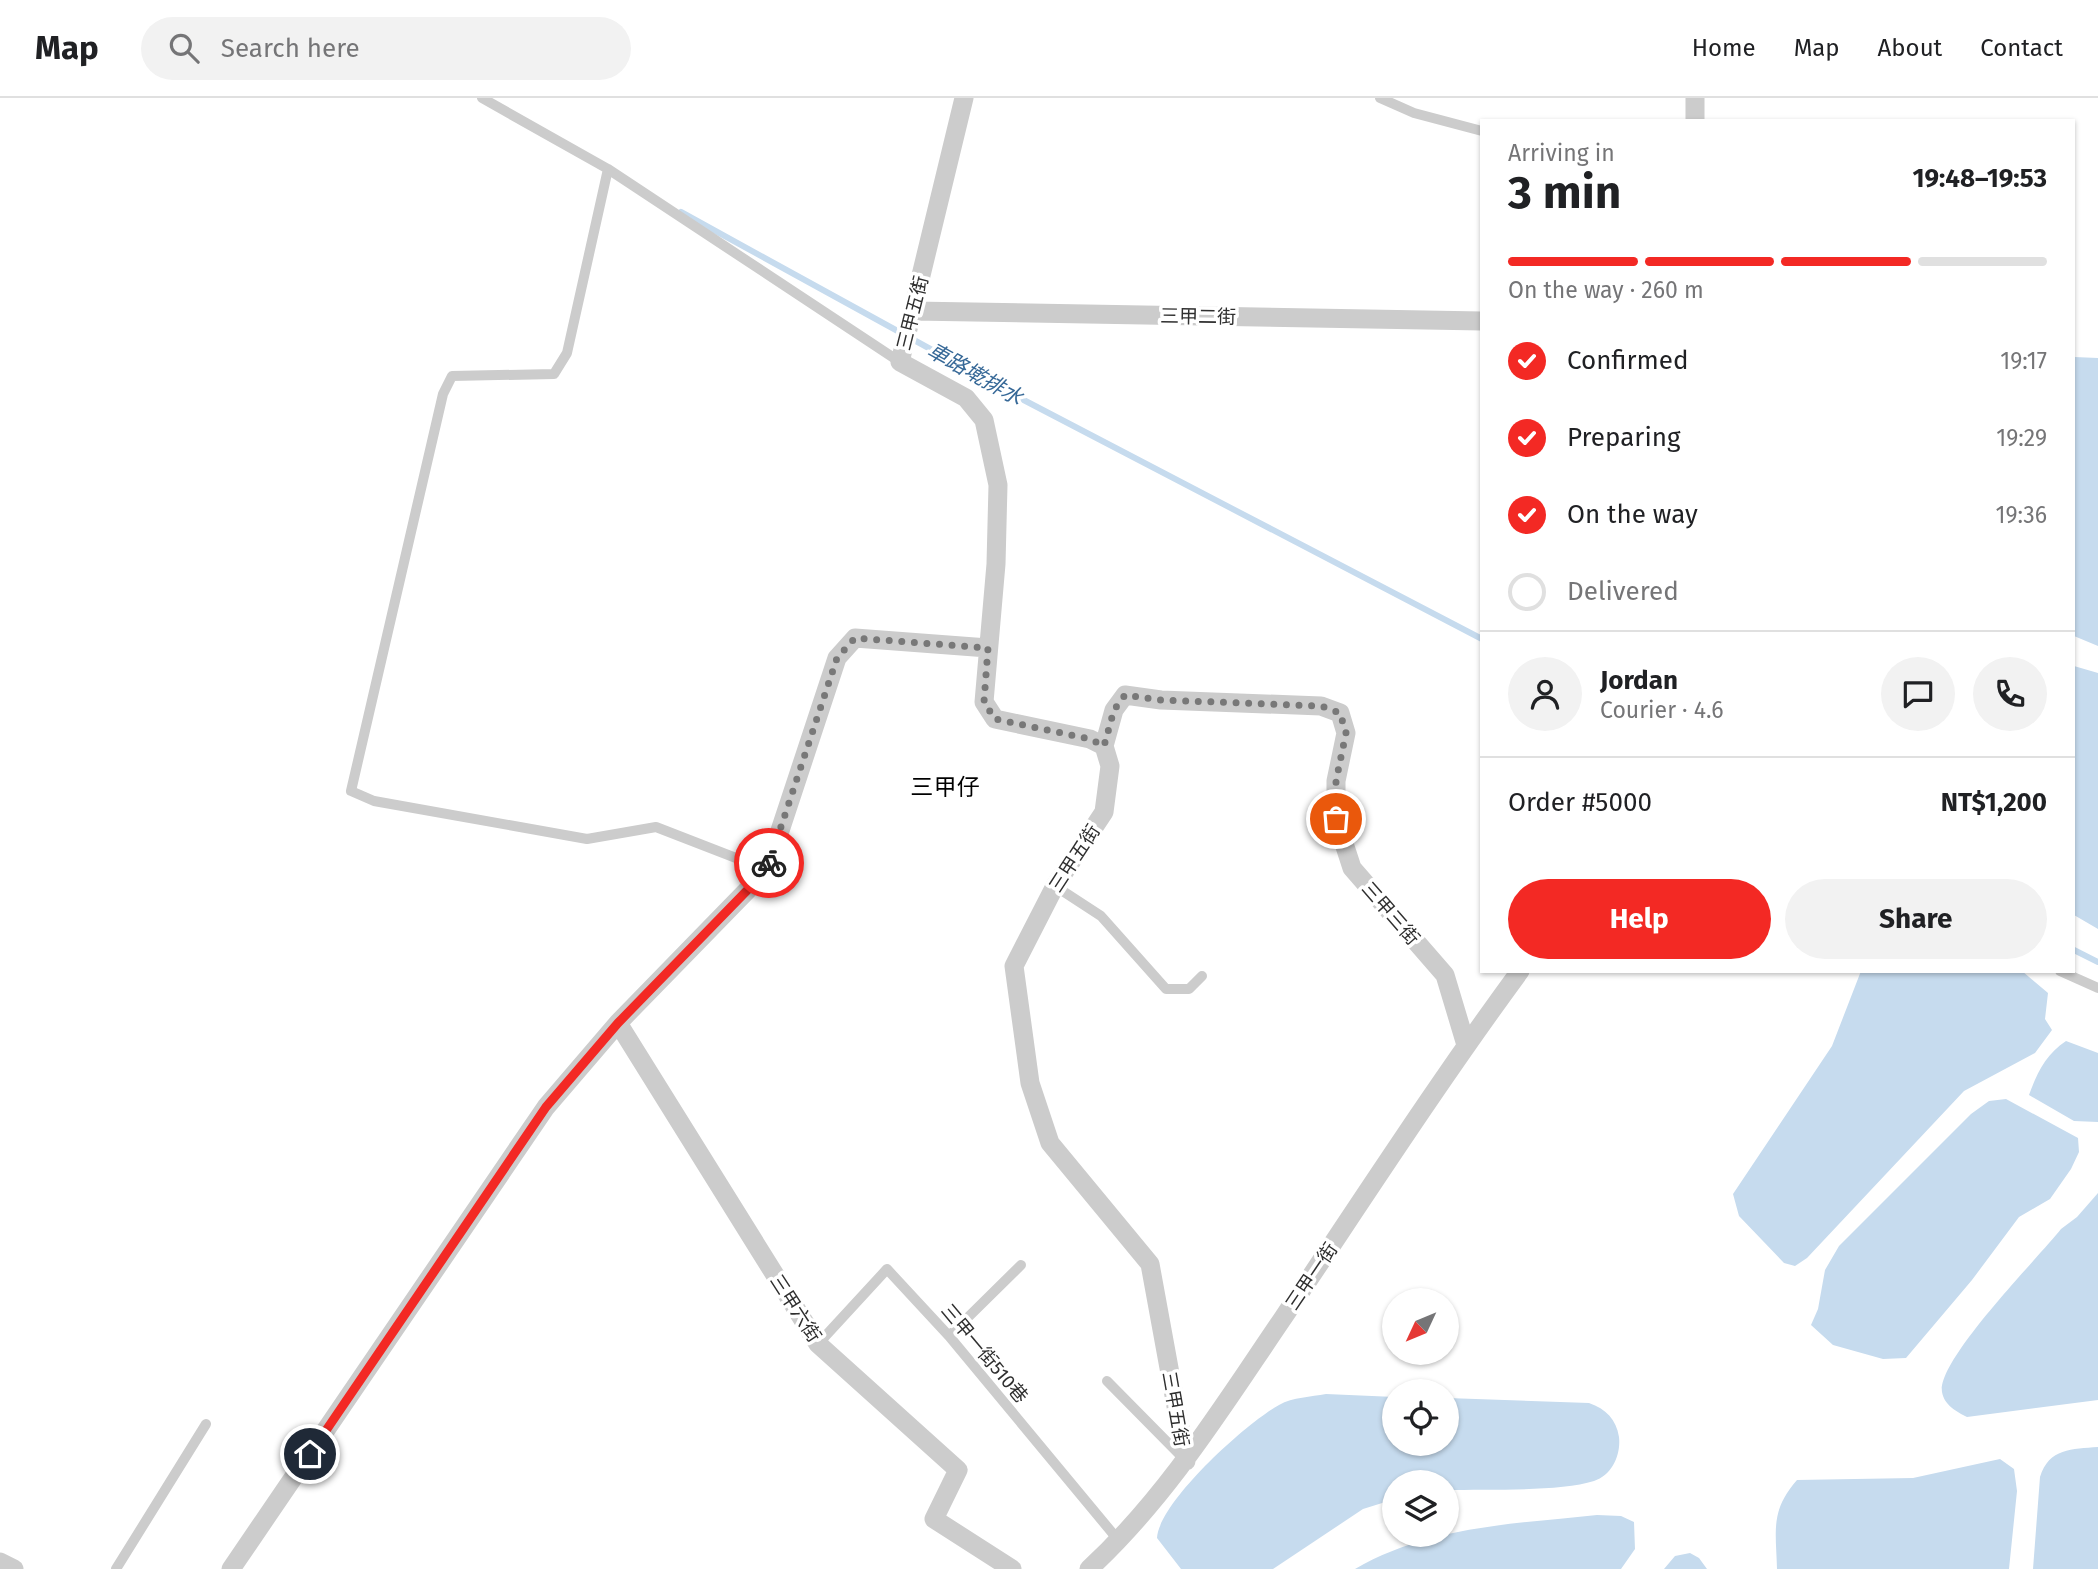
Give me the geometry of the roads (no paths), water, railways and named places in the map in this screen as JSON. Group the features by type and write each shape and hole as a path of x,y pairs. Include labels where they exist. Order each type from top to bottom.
{"street":[{"name":"三甲五街","path":"964,98 900,362 966,398 985,420 998,485 996,564 984,702 995,719 1090,739 1104,746 1110,766 1104,813 1055,886 1013,966 1030,1083 1050,1143 1150,1264 1186,1461"},
{"name":"三甲二街","path":"913,311 1480,321"},
{"path":"231,1569 546,1107 618,1023 767,870 837,658 855,638 988,648"},
{"name":"三甲三街","path":"1104,746 1114,710 1125,695 1161,700 1321,706 1340,713 1346,733 1336,781 1336,819 1352,868 1445,975 1466,1045"},
{"name":"三甲一街","path":"1089,1569 1119,1541 1186,1461 1466,1045 1519,973"},
{"name":"三甲六街","path":"618,1023 818,1344 958,1469 934,1519 1012,1569"},
{"path":"0,1562 14,1569"}],"lane":[{"path":"482,98 608,169 900,362"},
{"path":"1380,98 1413,113 1480,130"},
{"path":"608,169 567,353 554,374 452,376 443,394 351,792 374,801 587,839 656,827 767,870"},
{"path":"1055,886 1101,916 1166,989 1189,989 1202,976"},
{"path":"2064,973 2098,988"},
{"path":"949,1336 1021,1265"},
{"name":"三甲一街510巷","path":"818,1344 887,1269 949,1336 1119,1541"},
{"path":"1107,1381 1186,1461"},
{"path":"116,1569 206,1424"}],"water":[{"path":"2075,357 2098,358 2098,646 2075,636"},
{"path":"2075,666 2098,673 2098,929 2075,916"},
{"path":"1860,973 2024,973 2048,993 2045,1019 2052,1030 2035,1053 1964,1091 1807,1258 1795,1266 1784,1263 1739,1216 1733,1194 1832,1046"},
{"path":"2066,1041 2098,1053 2098,1122 2074,1121 2029,1095 2043,1065"},
{"path":"2006,1099 2078,1138 2079,1152 2071,1169 2050,1199 2019,1217 1972,1280 1906,1358 1883,1359 1833,1345 1811,1325 1818,1309 1825,1270 1839,1246 1971,1114 1989,1101"},
{"path":"2098,1193 2098,1400 1967,1417 1955,1410 1945,1401 1942,1392 1945,1377 1955,1357 1991,1309 2061,1229 2077,1217"},
{"path":"1326,1394 1382,1396 1382,1456 1459,1456 1459,1398 1589,1403 1600,1408 1613,1420 1619,1437 1618,1451 1614,1464 1600,1478 1580,1485 1562,1487 1459,1490 1459,1470 1382,1470 1382,1503 1363,1509 1273,1569 1181,1569 1157,1538 1161,1523 1172,1505 1206,1465 1246,1428 1279,1405"},
{"path":"2098,1447 2098,1569 2033,1569 2040,1477 2044,1467 2055,1455 2063,1452"},
{"path":"2000,1459 2014,1469 2017,1491 2009,1569 1777,1569 1776,1522 1782,1502 1797,1480 1913,1478"},
{"path":"1597,1515 1621,1516 1634,1522 1635,1549 1621,1569 1355,1569 1404,1547 1459,1547 1459,1532"},
{"path":"1690,1553 1699,1558 1707,1569 1664,1569 1675,1556"}],"waterway":[{"name":"車路墘排水","path":"681,212 1016,396 1480,638"},
{"name":"車路墘排水","path":"2075,950 2098,962"}],"district":[{"name":"三甲仔","path":"945,787"}]}
